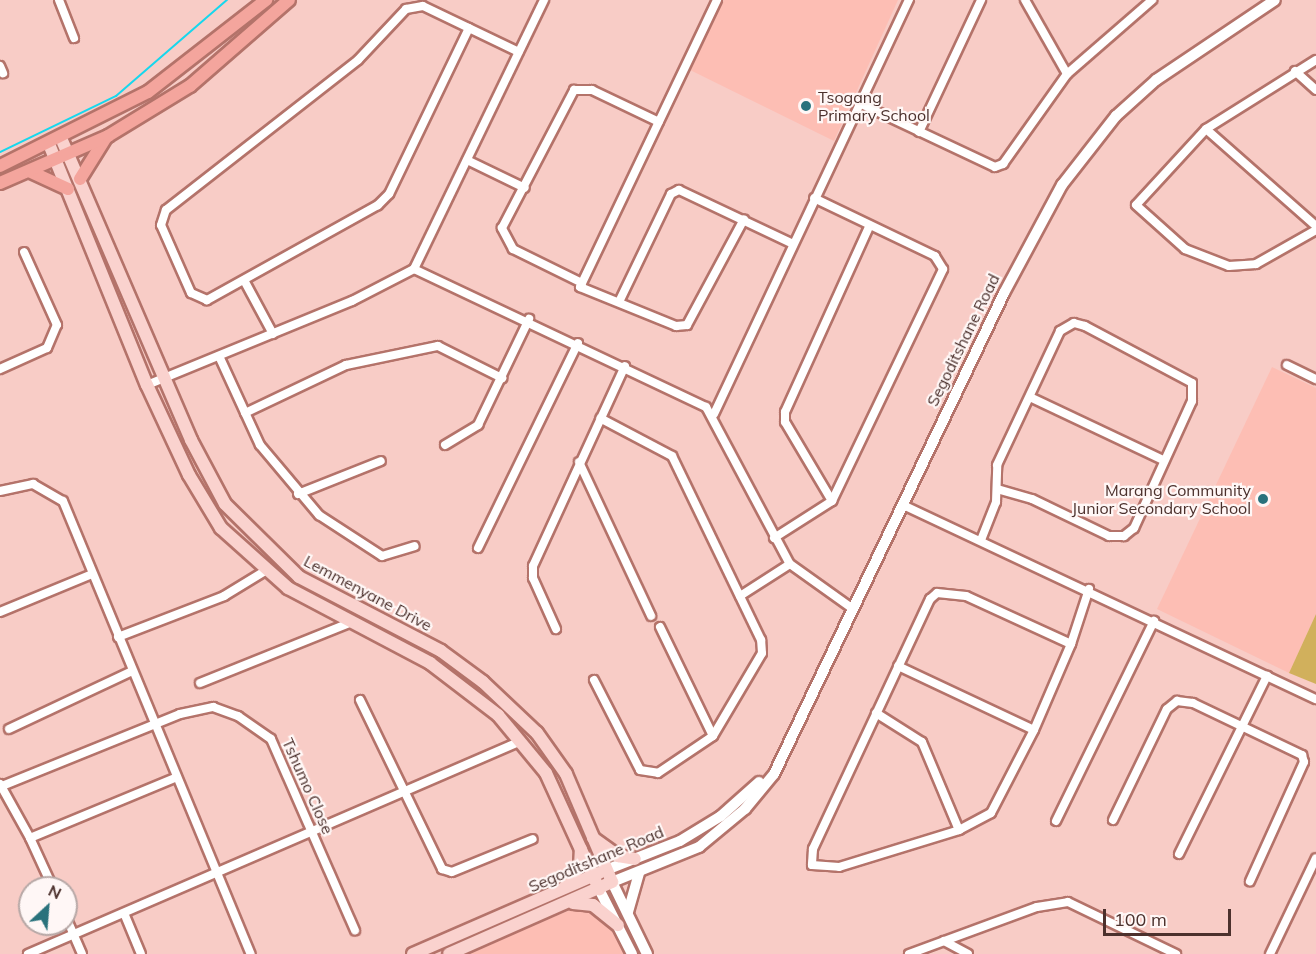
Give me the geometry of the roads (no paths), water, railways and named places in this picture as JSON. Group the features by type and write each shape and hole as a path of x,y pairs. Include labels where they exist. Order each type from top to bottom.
{"main road":[{"path":"0,166 61,138 172,76 266,0"},
{"path":"0,183 108,136 190,87 289,0"},
{"path":"80,178 108,136"},
{"name":"Lemmenyane Drive","path":"61,138 211,483 252,536 299,577 441,651 507,702 566,774 599,889"},
{"name":"Lemmenyane Drive","path":"49,144 147,385 205,503 221,528 265,571 349,623 456,680 521,741 546,773 612,882"},
{"path":"29,171 68,189"},
{"path":"562,890 580,866 586,840 618,856 635,860"},
{"name":"Segoditshane Road","path":"413,954 606,870"},
{"name":"Segoditshane Road","path":"449,954 612,882"},
{"path":"568,903 593,905 618,925"}],"street":[{"path":"59,0 74,38"},
{"path":"147,385 393,284 414,269 544,0"},
{"path":"582,283 717,0"},
{"path":"714,414 909,0"},
{"path":"919,132 981,0"},
{"path":"1025,0 1067,74"},
{"path":"859,103 995,167 1003,164 1067,74 1152,0"},
{"name":"Segoditshane Road","path":"612,882 699,847 726,827 775,769 1023,255 1069,176 1116,116 1163,74 1274,0"},
{"path":"469,28 389,194 368,214 245,282 207,300 196,298 161,225 166,210 305,105 358,60 405,9 423,6 469,28 519,52"},
{"path":"1206,129 1316,228 1256,264 1229,266 1185,249 1141,215 1136,206 1206,129 1295,71 1316,60"},
{"path":"1295,71 1316,90"},
{"path":"659,122 591,90 574,90 525,188 502,228 505,241 619,302 676,326 687,325 744,219"},
{"path":"467,160 525,188"},
{"path":"619,302 671,194 687,191 793,244"},
{"path":"774,538 832,501 943,269 935,256 814,198"},
{"path":"832,501 785,422 785,412 870,225"},
{"path":"0,369 47,348 57,325 24,252"},
{"path":"414,269 529,319 625,366 714,414 774,538 790,564 853,609"},
{"path":"245,282 273,334"},
{"path":"445,445 478,425 529,319"},
{"path":"981,540 998,489 997,465 1060,331 1074,323 1085,326 1192,383 1192,401 1163,460 1134,528 1124,536 1109,536 998,489"},
{"path":"478,548 578,343"},
{"path":"245,413 346,365 438,346 502,378"},
{"path":"219,356 261,445 298,494 375,553 414,546"},
{"path":"1287,365 1316,379"},
{"path":"556,629 532,578 533,566 625,366"},
{"path":"1030,397 1163,460"},
{"path":"594,680 640,770 658,773 713,736 762,653 762,640 672,456 600,418"},
{"path":"298,494 381,461"},
{"path":"579,462 651,616"},
{"path":"0,492 33,484 63,501 251,954"},
{"path":"903,505 1089,590 1316,699"},
{"path":"740,596 790,564"},
{"path":"118,637 224,596 265,571"},
{"path":"0,612 92,574"},
{"path":"1071,644 966,596 938,593 930,599 813,849 812,865 828,870 959,830 999,806 1071,644 1089,590"},
{"path":"1056,821 1154,621"},
{"path":"200,683 349,623"},
{"path":"660,627 713,736"},
{"path":"898,666 1034,730"},
{"path":"9,729 132,671"},
{"path":"1179,854 1267,676"},
{"path":"360,700 443,870 452,872 533,839"},
{"path":"1113,820 1172,704 1193,703 1302,755 1305,764 1250,881"},
{"name":"Tshumo Close","path":"1,785 154,723 213,707 251,723 271,739 355,930"},
{"path":"876,713 922,742 959,830"},
{"path":"78,932 218,876 521,741"},
{"name":"Segoditshane Road","path":"606,870 635,860 721,816 775,769"},
{"path":"30,838 177,777"},
{"path":"1,785 47,876"},
{"path":"1270,954 1316,858"},
{"path":"628,913 639,873"},
{"name":"Lemmenyane Drive","path":"612,882 647,954"},
{"name":"Lemmenyane Drive","path":"599,889 632,954"},
{"path":"909,954 1037,906 1068,902 1176,954"},
{"path":"124,913 141,954"},
{"path":"28,954 69,936"},
{"path":"75,936 82,954"},
{"path":"944,941 968,954"}],"waterway":[{"path":"0,152 116,96 227,0"}],"place":[{"name":"Tsogang Primary School","path":"806,106"},
{"name":"Marang Community Junior Secondary School","path":"1263,499"}]}
